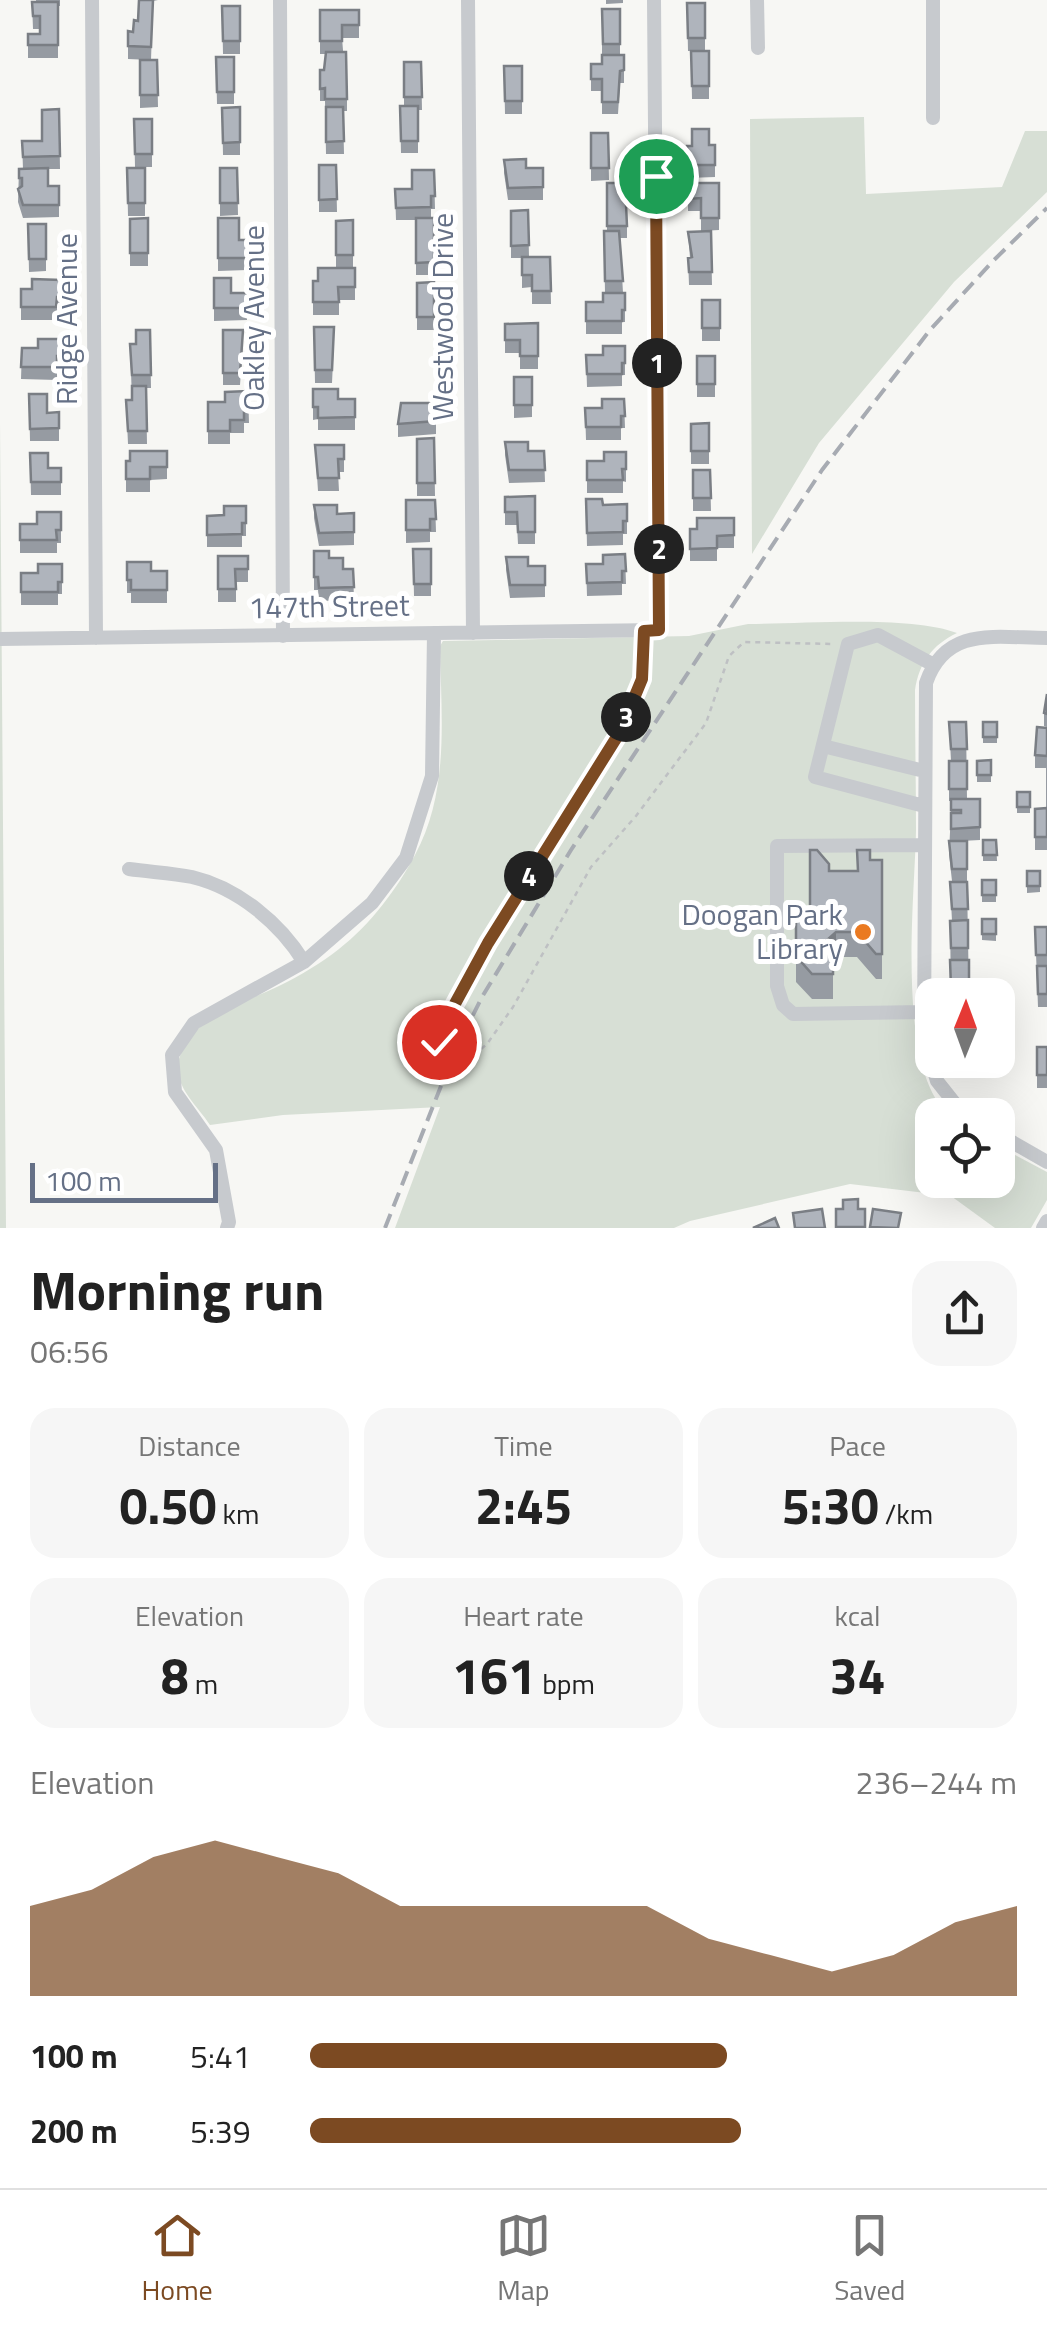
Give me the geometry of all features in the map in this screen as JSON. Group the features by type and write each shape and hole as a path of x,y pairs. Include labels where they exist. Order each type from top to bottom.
{"street":[{"name":"Ridge Avenue","path":"92,0 96,638"},
{"name":"Oakley Avenue","path":"280,0 283,636"},
{"name":"Westwood Drive","path":"468,0 473,633"},
{"path":"651,630 654,0"},
{"path":"757,0 758,48"},
{"path":"933,0 934,118"},
{"name":"147th Street","path":"0,639 651,630"},
{"path":"227,1228 216,1150 175,1092 172,1055 194,1022 304,962 372,903 406,858 432,776 434,634"},
{"path":"924,806 814,777 848,644 878,635 932,664"},
{"path":"924,978 926,683 932,664 950,645 970,638 1047,638"},
{"path":"823,746 924,772"},
{"path":"915,1012 794,1014 783,1005 776,986 777,846 924,845"},
{"path":"130,868 195,878 238,896 279,928 304,962"},
{"path":"1015,1144 1047,1162"},
{"path":"1043,1228 1047,1221"}],"path":[{"path":"446,1046 439,1042 438,1035 488,943 620,732 642,679 651,630"},
{"path":"464,1055 473,1056 488,1044 591,867 636,816 706,722 730,656 744,642 848,644"}],"shaded area":[{"path":"864,117 866,194 1002,187 1025,131 1047,131 1047,192 954,282 819,443 752,554 750,119"},
{"path":"0,422 6,1228 0,1228"},
{"path":"826,622 912,624 957,633 928,656 915,690 915,1078 927,1078 936,1098 915,1098 915,1192 850,1184 674,1228 395,1228 440,1107 283,1115 210,1125 179,1077 179,1059 185,1044 195,1031 221,1012 288,981 339,949 382,906 415,855 434,805 439,779 443,641 689,636 748,624"},
{"path":"1015,1155 1047,1172 1047,1200 1031,1228 995,1228 954,1198 1015,1198"}],"building":[{"path":"139,0 153,0 151,47 128,46 128,31 133,32 134,20 138,21"},
{"path":"32,2 58,2 58,45 28,45 28,34 40,34 40,16 33,16"},
{"path":"687,3 705,3 705,38 688,38"},
{"path":"222,6 240,6 240,41 223,41"},
{"path":"602,9 620,9 620,44 603,44"},
{"path":"320,10 359,10 359,25 342,25 342,41 320,41"},
{"path":"691,51 709,51 709,86 692,86"},
{"path":"326,52 346,52 347,99 325,99 325,88 320,89 320,70 324,70"},
{"path":"602,55 624,55 618,102 602,102 602,79 591,79 591,64 602,64"},
{"path":"216,57 234,57 234,92 217,92"},
{"path":"140,60 157,60 158,95 140,95"},
{"path":"404,62 421,62 422,97 404,97"},
{"path":"504,66 522,66 522,101 505,101"},
{"path":"400,106 418,106 418,141 401,141"},
{"path":"240,107 240,142 223,143 222,108"},
{"path":"326,107 343,107 344,141 326,142"},
{"path":"59,109 60,156 23,157 22,141 42,141 42,110"},
{"path":"134,119 152,119 152,154 135,154"},
{"path":"692,129 709,129 709,145 715,145 715,165 688,165 687,146 692,146"},
{"path":"591,133 608,133 609,168 591,168"},
{"path":"526,159 526,168 543,168 543,187 508,188 504,160"},
{"path":"319,165 336,165 337,199 319,200"},
{"path":"48,168 48,186 59,186 59,205 23,205 18,189 22,186 19,169"},
{"path":"127,168 145,168 145,203 128,203"},
{"path":"220,168 237,168 238,203 220,203"},
{"path":"412,170 434,170 435,196 431,196 431,207 396,208 395,189 412,189"},
{"path":"607,183 625,183 627,226 607,226"},
{"path":"688,183 719,183 719,218 701,218 701,198 688,199"},
{"path":"528,210 529,245 511,246 511,211"},
{"path":"148,218 148,253 130,253 130,219"},
{"path":"218,218 239,218 239,240 247,240 247,258 218,258"},
{"path":"416,218 434,218 434,262 416,263"},
{"path":"353,220 353,255 336,255 336,221"},
{"path":"28,224 46,224 46,259 29,259"},
{"path":"604,231 619,231 623,281 605,281"},
{"path":"711,231 712,272 689,272 688,258 692,257 688,232"},
{"path":"522,257 550,257 551,291 532,291 532,275 522,275"},
{"path":"318,268 355,268 355,287 338,287 339,302 313,302 313,281 318,281"},
{"path":"214,278 231,278 231,293 247,293 247,308 214,308"},
{"path":"32,279 61,280 61,297 57,297 56,307 21,307 21,289 32,289"},
{"path":"434,282 434,317 417,317 417,283"},
{"path":"603,293 625,293 622,321 586,321 586,302 603,302"},
{"path":"702,300 720,300 720,328 702,328"},
{"path":"538,323 538,356 520,356 520,340 505,340 505,324"},
{"path":"314,327 334,327 332,370 315,370"},
{"path":"136,330 150,330 151,375 132,375 130,344 136,344"},
{"path":"223,330 243,330 240,373 223,373"},
{"path":"38,339 61,339 57,367 21,367 22,348 38,348"},
{"path":"603,346 625,346 622,374 587,374 586,355 603,355"},
{"path":"697,356 715,356 715,384 697,384"},
{"path":"514,377 532,377 532,405 514,405"},
{"path":"132,386 146,386 147,431 128,431 126,400 132,400"},
{"path":"313,389 338,389 338,399 355,399 355,417 318,418 318,407 313,407"},
{"path":"248,391 249,410 244,410 244,420 230,420 230,431 208,431 208,402 225,402 225,392"},
{"path":"29,394 47,394 47,413 59,412 59,428 30,429"},
{"path":"602,399 624,399 621,427 586,427 585,408 602,408"},
{"path":"401,403 436,403 436,421 398,424"},
{"path":"709,423 709,451 691,451 691,424"},
{"path":"434,438 435,483 417,483 417,439"},
{"path":"505,442 528,442 528,451 544,451 545,470 509,470"},
{"path":"315,445 344,445 344,459 338,459 339,478 318,478"},
{"path":"130,451 167,451 167,467 150,467 150,479 126,479"},
{"path":"604,452 626,452 623,480 587,480 587,461 604,461"},
{"path":"30,453 48,453 48,468 61,468 61,482 31,482"},
{"path":"693,470 710,470 711,498 693,498"},
{"path":"535,496 535,532 518,532 517,512 505,512 505,497"},
{"path":"586,499 602,499 603,505 627,504 623,532 587,533"},
{"path":"406,500 435,500 436,519 430,519 430,530 406,530"},
{"path":"314,505 337,505 337,514 354,513 354,532 319,533"},
{"path":"224,506 246,506 242,534 207,535 207,516 224,515"},
{"path":"37,512 61,512 57,540 20,540 20,524 37,524"},
{"path":"697,518 734,518 734,535 717,536 717,548 690,549 690,529 697,529"},
{"path":"413,549 431,549 431,584 414,584"},
{"path":"314,551 329,551 329,558 343,558 343,569 353,569 354,587 319,588 318,577 314,577"},
{"path":"625,554 622,582 587,583 586,564 603,564 603,555"},
{"path":"218,556 248,556 248,569 235,569 236,589 218,589"},
{"path":"506,557 528,557 528,566 545,566 545,585 510,585"},
{"path":"127,562 151,562 151,571 167,571 167,590 131,590"},
{"path":"38,564 62,564 58,592 21,592 21,573 38,573"},
{"path":"949,722 966,722 967,749 951,749"},
{"path":"983,722 997,722 997,737 983,737"},
{"path":"1037,727 1047,728 1047,756 1035,755"},
{"path":"991,760 991,775 977,775 977,761"},
{"path":"949,761 967,761 967,789 949,789"},
{"path":"1017,792 1030,792 1030,807 1017,807"},
{"path":"951,799 980,799 980,827 951,829 951,813 961,810 951,810"},
{"path":"1047,808 1047,837 1035,837 1035,809"},
{"path":"983,840 996,840 997,855 983,855"},
{"path":"949,841 967,841 967,869 952,869"},
{"path":"810,850 817,850 829,864 829,871 858,871 857,850 870,850 870,860 882,860 882,954 876,954 857,932 836,932 827,940 833,946 833,974 812,974 796,956 796,911 802,917 810,910"},
{"path":"1027,871 1040,871 1040,886 1027,886"},
{"path":"982,880 996,880 996,895 982,895"},
{"path":"950,882 967,882 968,909 952,909"},
{"path":"982,919 996,919 996,934 982,934"},
{"path":"968,920 968,948 951,948 950,921"},
{"path":"1035,927 1047,927 1047,955 1036,955"},
{"path":"950,960 969,960 969,978 951,978"},
{"path":"1037,966 1047,966 1047,994 1038,994"},
{"path":"1037,1047 1047,1047 1047,1075 1037,1075"},
{"path":"858,1199 858,1209 865,1209 865,1227 836,1227 836,1209 843,1209 843,1200"},
{"path":"822,1209 825,1228 795,1228 793,1213"},
{"path":"873,1209 901,1213 898,1228 870,1227"},
{"path":"775,1218 779,1228 753,1228"}],"railway":[{"path":"385,1228 454,1053 482,997 571,850 822,470 930,330 1047,208"}],"place":[{"name":"Doogan Park Library","path":"863,932"}],"route":[{"path":"439,1042 438,1035 488,943 620,732 642,679 644,631 659,630 656,176"}]}
